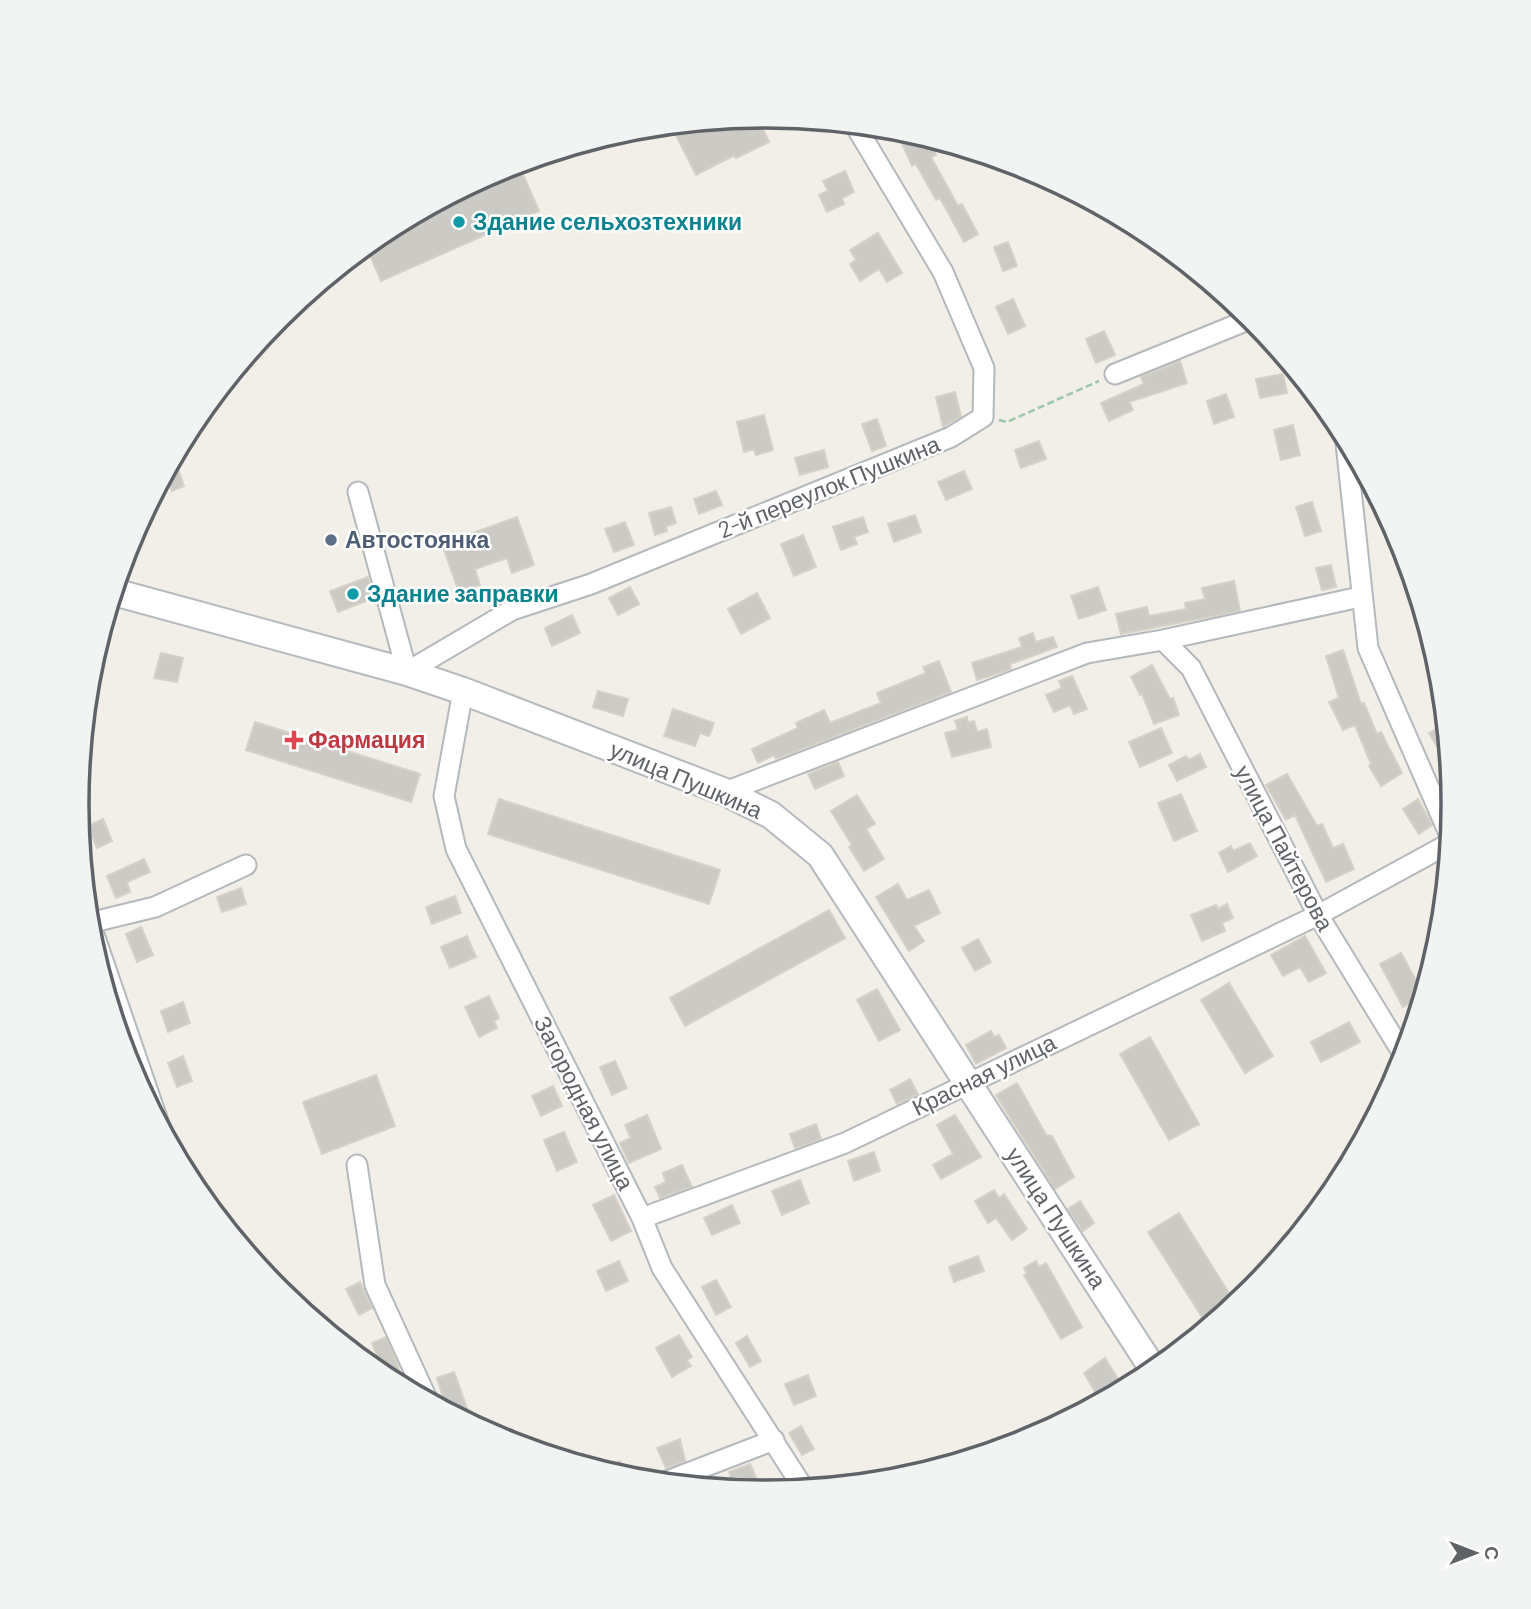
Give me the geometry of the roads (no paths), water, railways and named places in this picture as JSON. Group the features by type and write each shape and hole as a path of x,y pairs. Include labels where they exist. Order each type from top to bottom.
{"main road":[{"name":"улица Пушкина","path":"123,594 407,672 463,691 725,792 771,815 820,855 1149,1361"}],"street":[{"name":"2-й переулок Пушкина","path":"407,672 512,610 591,584 951,437 983,417 984,368 943,272 861,135"},
{"path":"1115,374 1241,323"},
{"path":"1347,460 1367,648 1441,816"},
{"path":"358,492 407,672"},
{"path":"725,792 1087,653 1163,640 1360,597"},
{"name":"улица Пайтерова","path":"1163,640 1191,668 1318,915 1397,1044"},
{"name":"Загородная улица","path":"463,691 444,796 456,849 642,1218 662,1268 798,1480"},
{"name":"Красная улица","path":"642,1218 845,1143 1318,915 1440,848"},
{"path":"99,918 155,907 246,865"},
{"path":"357,1165 375,1285 421,1387"},
{"path":"682,1475 774,1440"}],"place":[{"name":"Здание сельхозтехники","path":"459,222"},
{"name":"Автостоянка","path":"331,540"},
{"name":"Здание заправки","path":"353,594"},
{"name":"Фармация","path":"294,740"}]}
